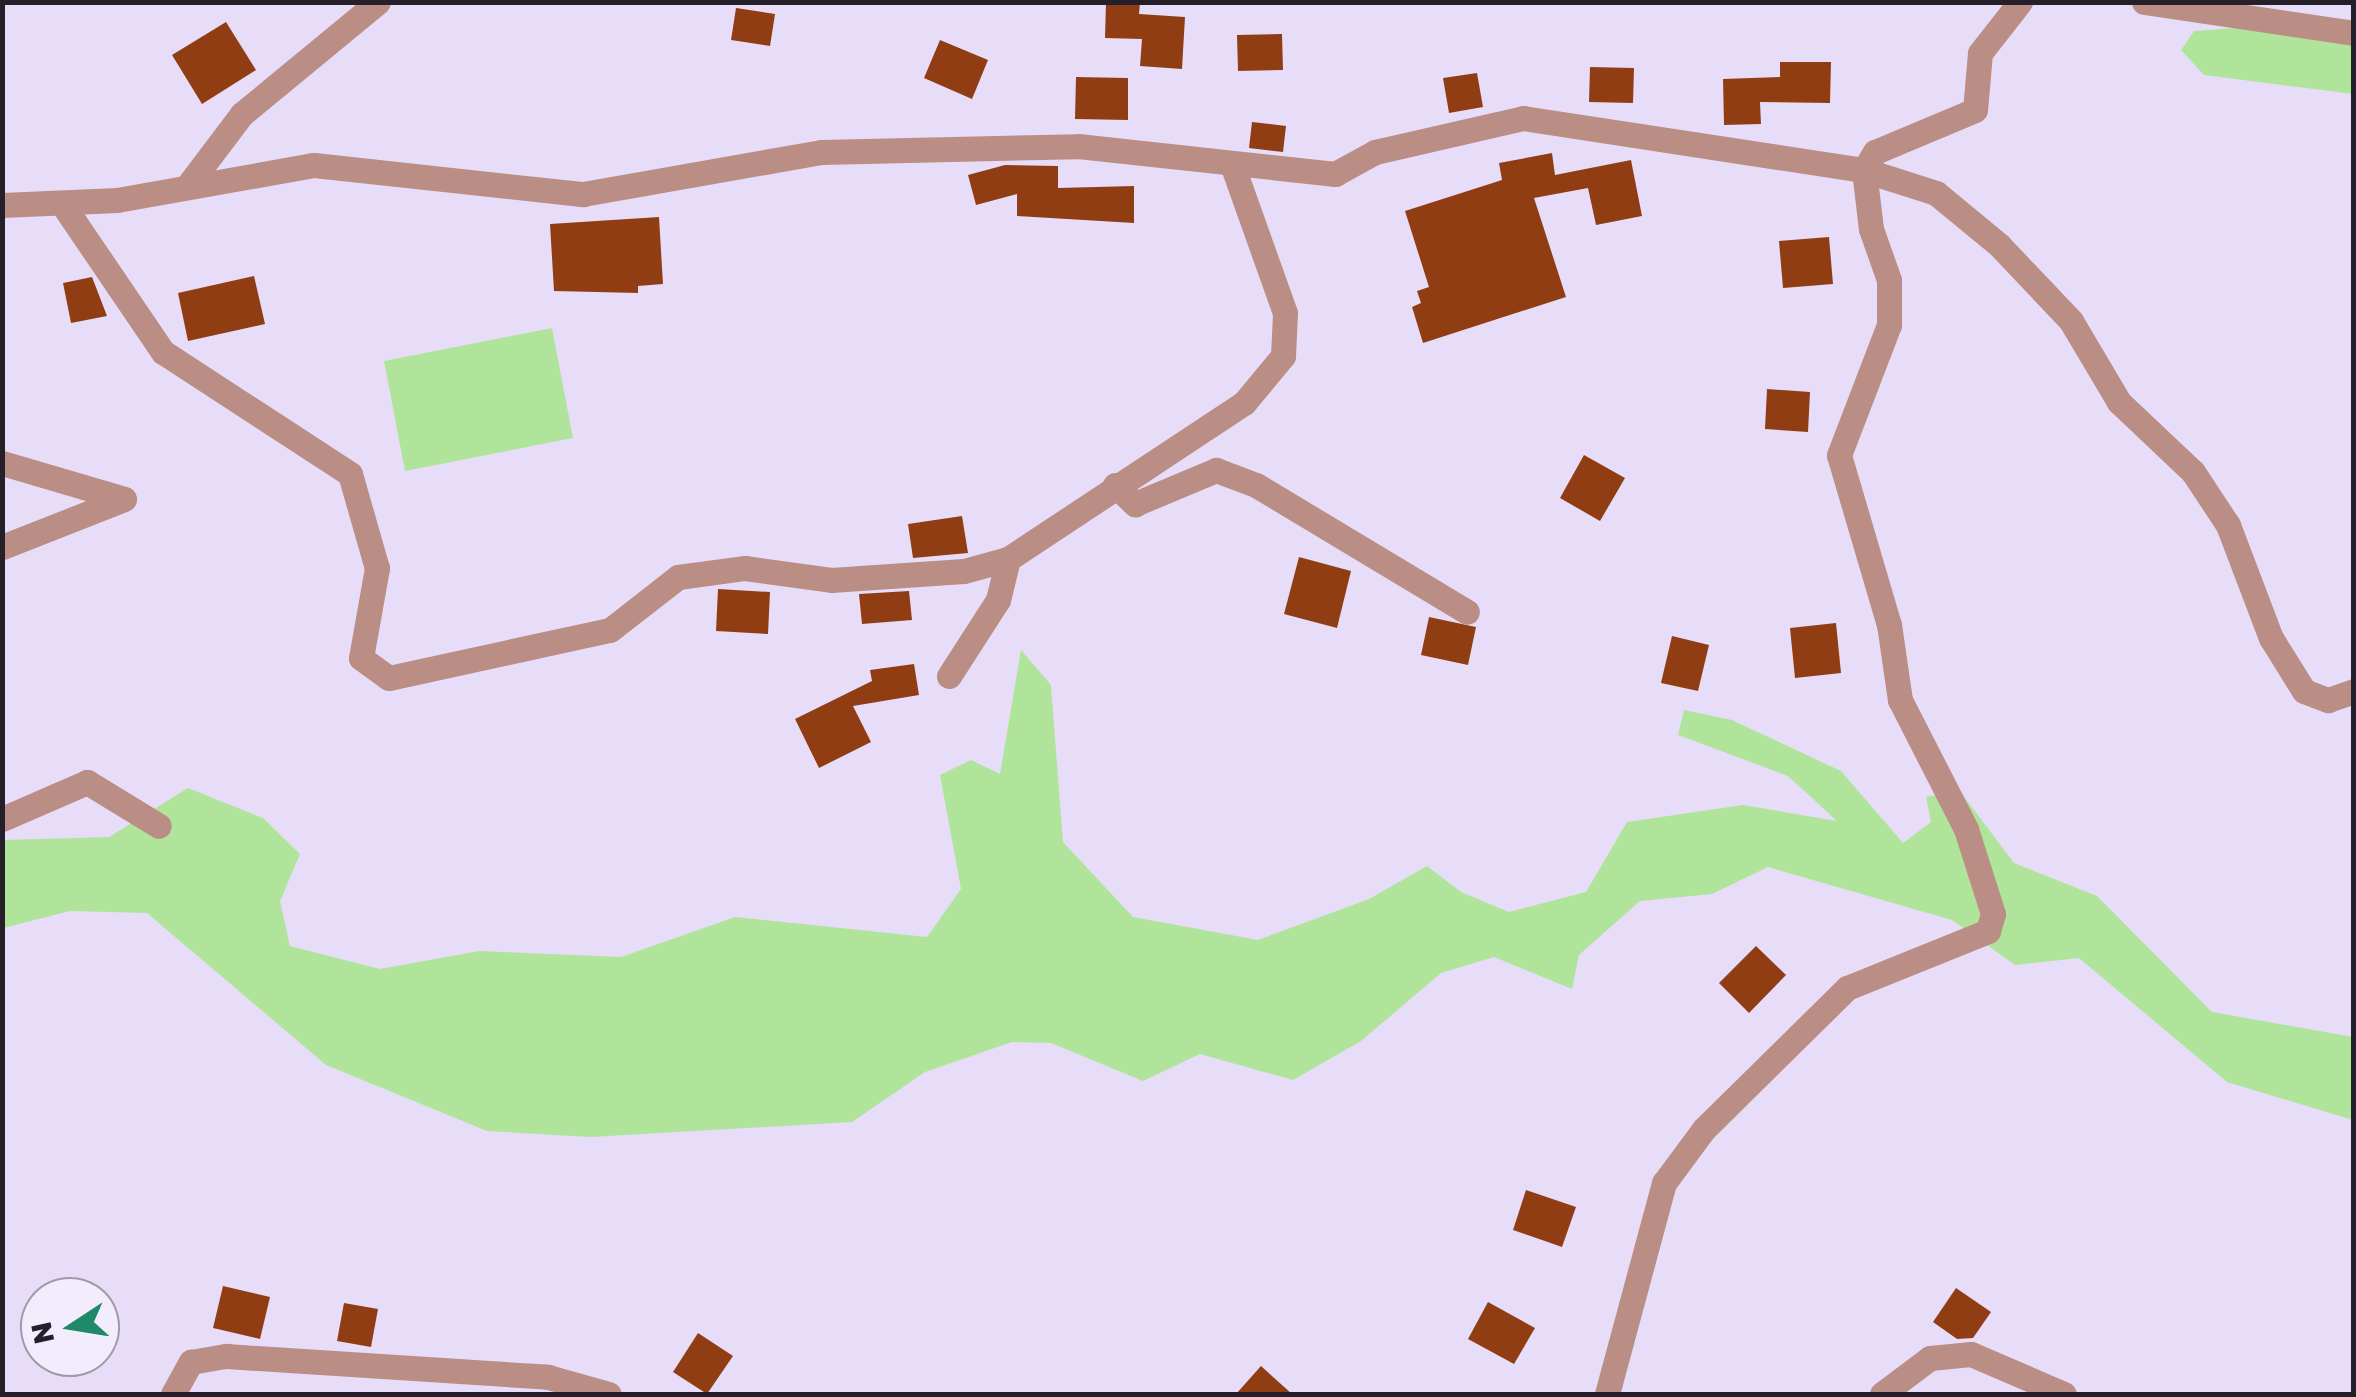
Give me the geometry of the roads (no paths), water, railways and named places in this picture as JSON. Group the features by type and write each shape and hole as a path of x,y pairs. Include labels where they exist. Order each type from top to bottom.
{"street":[{"path":"189,184 242,114 378,2"},
{"path":"1608,1394 1664,1183 1704,1129 1847,988 1880,969 1958,948 1988,931 1993,914 1966,829 1900,700 1889,626 1839,454 1889,325 1889,280 1871,229 1864,170 1875,152 1974,110 1980,53 2020,2"},
{"path":"2144,2 2354,33"},
{"path":"2,204 63,205 314,164 583,194 820,152 1078,146 1335,174 1375,152 1523,118 1864,170 1936,194 2047,295 2118,402 2193,472 2228,524 2272,638 2304,691 2328,700 2354,690"},
{"path":"63,205 163,352 350,474 376,568 361,658 388,678 610,630 678,577 745,568 850,579 964,572 1008,559 1244,403 1284,356 1276,280 1232,164"},
{"path":"2,463 124,499 2,547"},
{"path":"1115,485 1135,504 1216,470 1256,485 1466,612"},
{"path":"948,676 998,600 1008,559"},
{"path":"2,819 87,782 158,826"},
{"path":"1882,1394 1930,1358 1971,1354 2064,1394"},
{"path":"173,1394 191,1362 226,1356 548,1378 609,1394"}]}
